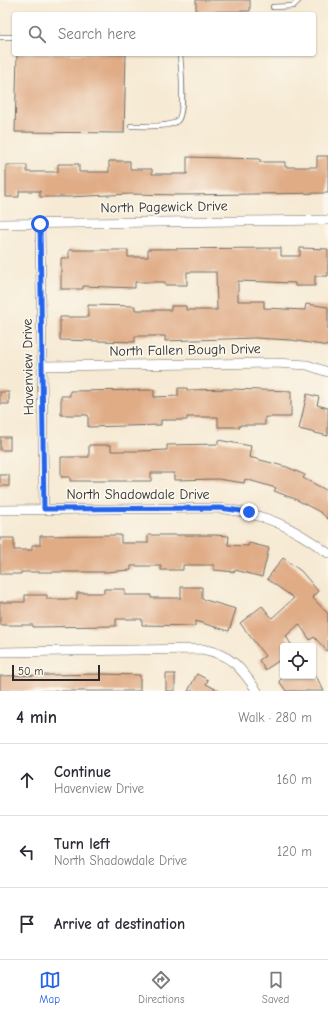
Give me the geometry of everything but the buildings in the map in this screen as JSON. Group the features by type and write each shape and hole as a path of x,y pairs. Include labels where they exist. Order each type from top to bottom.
{"street":[{"name":"North Pagewick Drive","path":"0,224 328,220"},
{"name":"Havenview Drive","path":"40,224 44,509"},
{"name":"North Fallen Bough Drive","path":"42,366 276,363 307,365 328,372"},
{"name":"North Shadowdale Drive","path":"0,510 220,508 249,512 274,520 296,531 328,553"},
{"path":"0,652 202,649 219,653 233,662 247,677 257,691"}],"lane":[{"path":"273,7 293,6 300,0"},
{"path":"0,37 12,37"},
{"path":"131,126 165,125 176,122 181,116 182,76 180,56"}],"route":[{"path":"40,224 44,509 220,508 249,512"}]}
